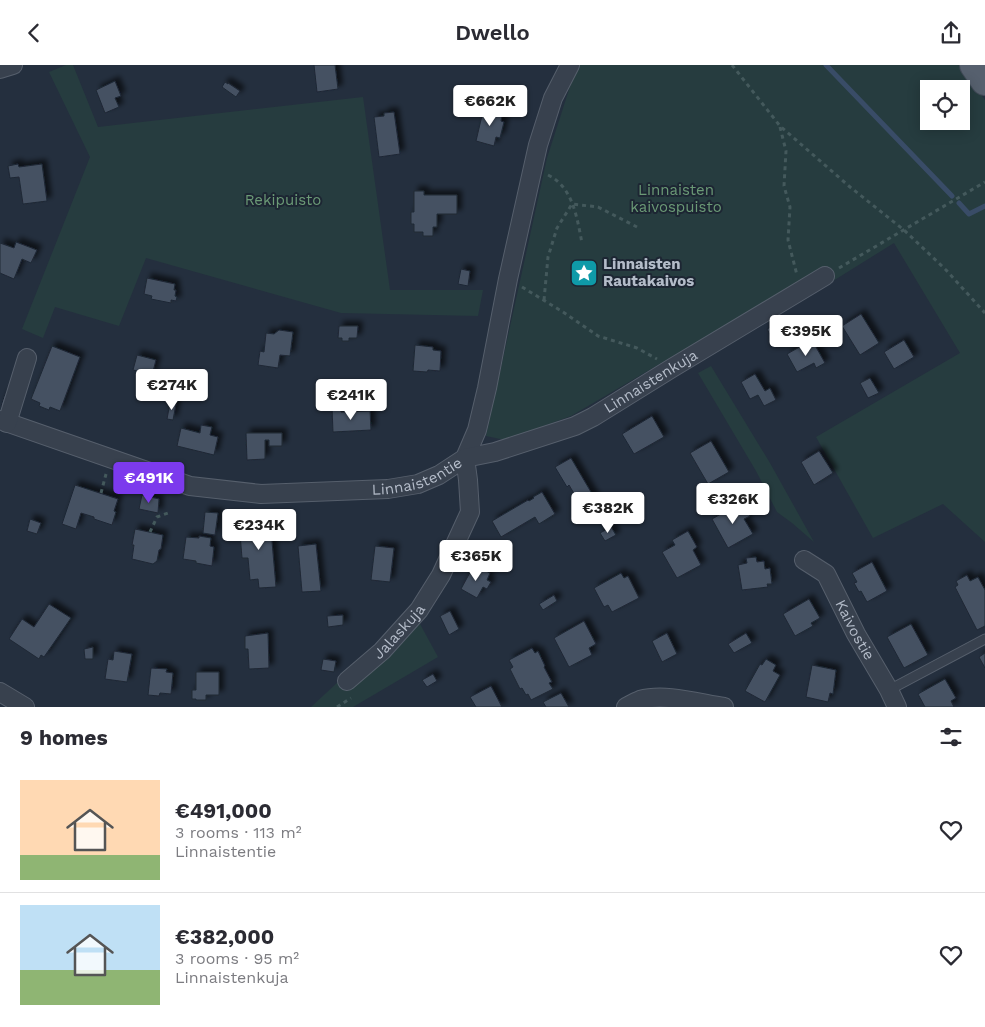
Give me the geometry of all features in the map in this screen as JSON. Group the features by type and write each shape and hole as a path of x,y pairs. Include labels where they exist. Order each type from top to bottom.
{"main road":[{"path":"974,65 985,81"}],"street":[{"path":"0,69 13,65"},
{"name":"Linnaistentie","path":"4,422 190,486 261,494 388,489 418,483 439,475 465,458 477,430 538,145 553,98 570,65"},
{"name":"Linnaistenkuja","path":"465,458 495,452 574,426 593,417 672,367 825,276"},
{"path":"4,422 27,358"},
{"name":"Jalaskuja","path":"347,681 382,651 413,617 441,575 470,512 465,458"},
{"name":"Kaivostie","path":"804,560 826,574 856,634 897,707"},
{"path":"0,693 24,707"},
{"path":"626,707 640,700 671,698 724,707"}],"lane":[{"path":"889,690 985,639"}],"path":[{"path":"732,65 780,126 850,187 904,229 946,270 985,313"},
{"path":"780,126 786,151 784,186 790,207 788,240 801,290"},
{"path":"533,167 554,178 563,187 572,202 582,243"},
{"path":"825,276 985,182"},
{"path":"572,204 598,207 638,227"},
{"path":"544,300 548,257 557,228 572,204"},
{"path":"508,279 563,312 598,336 637,348 672,367"},
{"path":"150,532 157,517 168,513"}],"green space":[{"name":"Rekipuisto","path":"66,65 73,65 98,127 363,97 390,290 483,290 478,316 341,313 146,258 119,326 55,307 43,338 22,329 90,157 49,72"},
{"name":"Linnaisten kaivospuisto","path":"580,65 960,65 985,100 985,542 943,504 873,538 816,437 960,353 894,243 833,281 825,267 571,416 505,440 486,436 547,158 575,71"},
{"path":"711,366 770,463 814,542 777,512 756,471 698,373"},
{"path":"420,624 438,657 353,707 311,707 338,682 345,688 388,654"}],"building":[{"path":"314,65 335,65 338,89 317,92"},
{"path":"115,81 121,96 115,98 119,107 105,113 96,90"},
{"path":"225,82 240,91 236,97 222,87"},
{"path":"484,107 503,112 501,121 504,122 500,138 496,137 494,146 476,141"},
{"path":"394,112 400,154 379,157 374,117"},
{"path":"18,164 19,167 42,164 47,201 23,204 19,177 10,178 8,166"},
{"path":"414,191 424,191 424,195 457,195 457,214 437,214 437,227 433,227 433,236 423,236 423,232 414,232 414,224 411,224 411,212 414,212"},
{"path":"16,242 37,250 31,263 22,259 14,279 0,273 0,243 14,248"},
{"path":"461,269 470,271 468,286 458,284"},
{"path":"147,278 175,284 176,301 171,300 171,303 151,299 152,296 144,294"},
{"path":"861,314 879,343 860,355 842,326"},
{"path":"778,323 781,329 784,328 791,340 777,348 767,329"},
{"path":"339,326 358,326 357,338 349,338 349,341 342,341 342,338 338,338"},
{"path":"279,330 293,332 290,356 280,355 278,368 258,365 260,351 264,352 266,333 274,334"},
{"path":"812,340 825,363 816,368 814,363 797,372 787,354"},
{"path":"904,340 914,357 894,369 884,352"},
{"path":"415,345 433,347 433,350 441,351 440,371 413,371"},
{"path":"52,346 80,357 60,411 50,407 49,410 39,406 40,403 31,399"},
{"path":"137,355 156,360 152,375 133,370"},
{"path":"755,374 765,391 770,388 776,400 764,406 758,395 750,399 741,382"},
{"path":"870,378 879,393 868,398 860,383"},
{"path":"5,394 11,396 7,408 1,406"},
{"path":"170,403 176,404 173,420 167,419"},
{"path":"332,407 341,407 341,412 370,411 371,430 333,432"},
{"path":"652,416 664,437 634,454 622,434"},
{"path":"201,425 212,427 210,435 218,437 214,455 177,446 181,428 200,433"},
{"path":"246,433 282,433 282,446 269,446 269,440 265,440 265,459 247,460"},
{"path":"711,441 729,472 708,484 690,453"},
{"path":"819,451 833,473 814,485 801,462"},
{"path":"571,458 598,504 585,512 569,485 567,487 555,467"},
{"path":"75,485 118,499 112,525 81,513 76,529 62,524"},
{"path":"542,492 555,514 539,524 535,517 501,537 492,521"},
{"path":"142,495 159,499 158,513 139,509"},
{"path":"742,502 750,516 744,519 753,534 728,548 712,519"},
{"path":"601,508 605,515 592,522 588,515"},
{"path":"205,512 218,513 215,535 203,533"},
{"path":"30,519 41,523 37,534 27,531"},
{"path":"270,519 276,587 259,588 258,579 250,580 248,558 242,558 239,521"},
{"path":"611,527 616,535 605,541 600,533"},
{"path":"135,529 163,535 157,561 153,564 132,559"},
{"path":"688,531 697,547 693,550 701,565 677,578 662,552 675,545 672,540"},
{"path":"199,536 211,538 210,546 214,547 212,566 183,559 186,537 199,538"},
{"path":"316,544 321,591 302,592 298,546"},
{"path":"375,546 394,548 390,582 371,580"},
{"path":"756,557 757,562 764,561 765,569 770,568 772,584 767,584 768,587 742,590 738,565 747,563 746,558"},
{"path":"872,562 887,591 867,602 854,583 857,582 852,573"},
{"path":"474,565 490,573 487,580 491,582 487,589 483,587 477,598 461,589"},
{"path":"621,573 624,578 628,576 639,598 612,612 608,605 604,607 594,588"},
{"path":"967,575 970,581 978,577 985,590 985,626 977,630 955,587 958,585 956,581"},
{"path":"554,595 557,601 543,610 539,604"},
{"path":"809,599 820,618 811,623 813,626 795,636 783,614"},
{"path":"49,604 71,618 44,657 41,655 39,659 9,639 22,619 34,627"},
{"path":"450,611 459,629 449,635 440,616"},
{"path":"343,615 343,625 328,627 327,616"},
{"path":"584,621 596,644 589,648 592,655 569,667 554,638"},
{"path":"911,624 928,655 904,668 887,637"},
{"path":"268,633 269,668 249,669 248,649 245,649 245,636"},
{"path":"667,633 677,654 662,662 652,641"},
{"path":"746,633 752,643 734,653 728,644"},
{"path":"93,647 93,659 85,659 84,649"},
{"path":"532,648 535,653 538,651 552,682 549,683 553,689 531,700 522,688 520,689 510,669 513,667 509,660"},
{"path":"114,651 132,654 127,682 105,679 108,659 113,660"},
{"path":"985,653 985,668 979,657"},
{"path":"323,659 336,661 334,672 321,670"},
{"path":"766,659 776,665 773,671 780,675 765,702 745,691 760,664 762,665"},
{"path":"812,665 836,670 833,694 830,693 828,702 806,697"},
{"path":"151,668 167,669 166,672 173,673 171,694 148,695"},
{"path":"196,672 219,672 219,695 206,695 206,700 192,699 192,690 196,690"},
{"path":"433,674 437,681 427,687 422,680"},
{"path":"945,679 956,698 951,701 954,707 925,707 918,694"},
{"path":"491,686 502,707 476,707 470,697"},
{"path":"561,693 569,707 546,707 543,702"}],"waterway":[{"path":"826,65 952,196"},
{"path":"959,203 969,214 985,206"}],"place":[{"name":"Linnaisten Rautakaivos","path":"584,273"}]}
